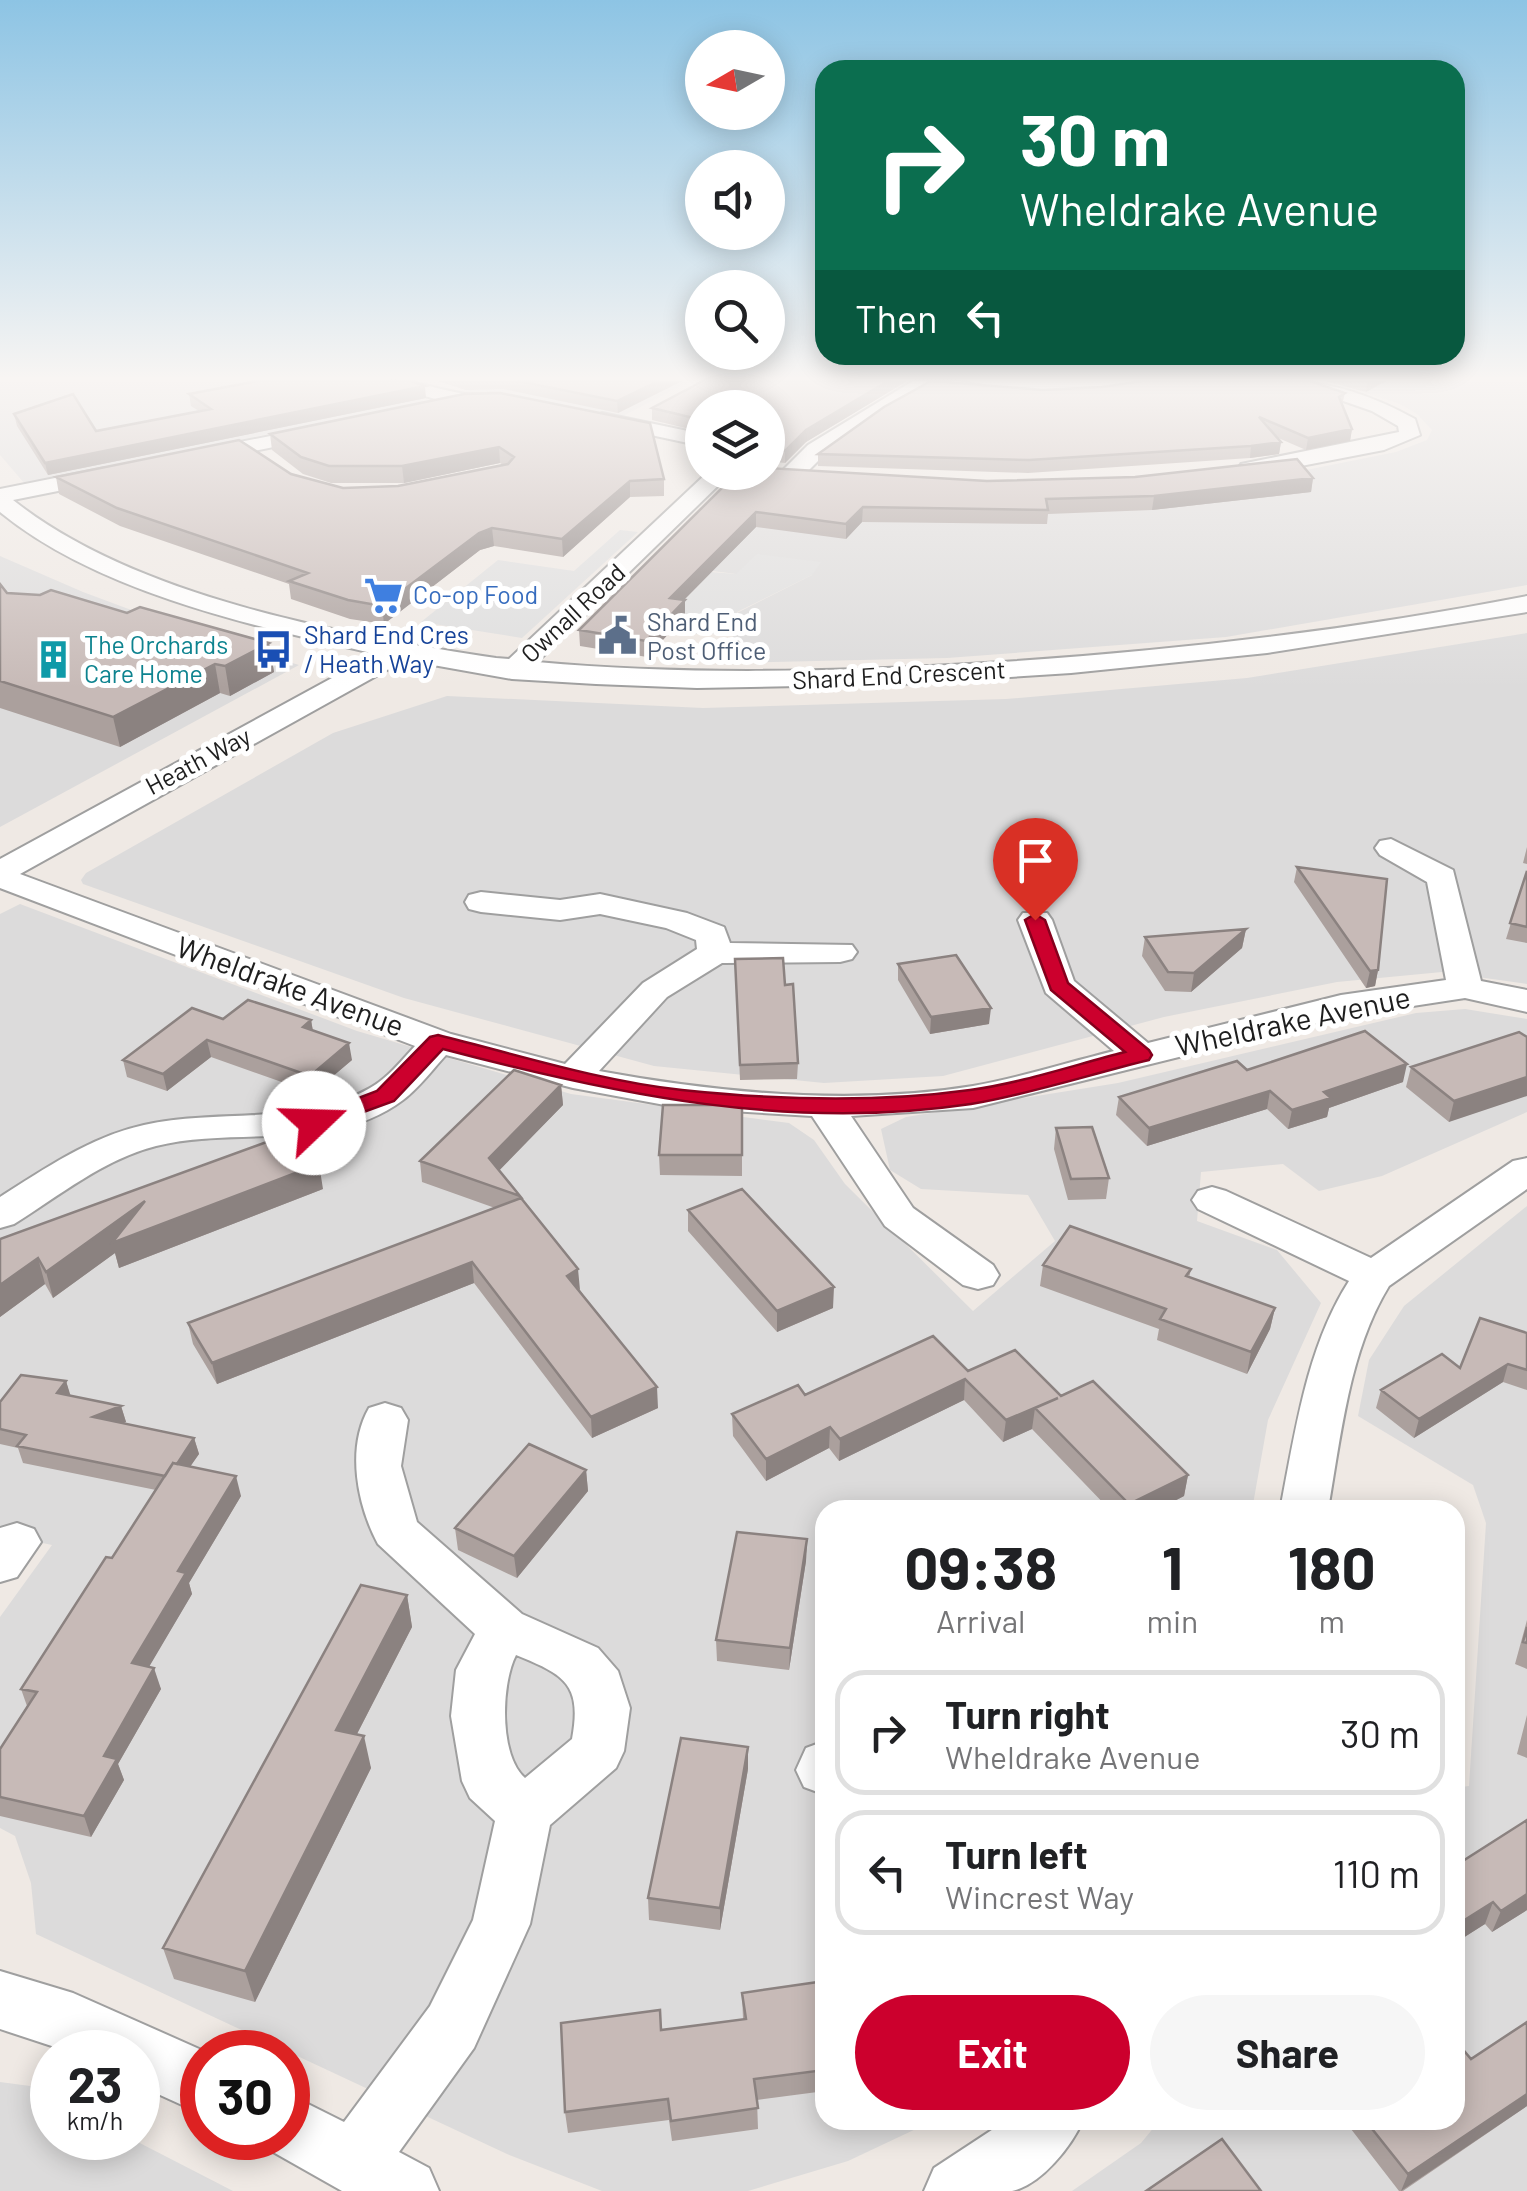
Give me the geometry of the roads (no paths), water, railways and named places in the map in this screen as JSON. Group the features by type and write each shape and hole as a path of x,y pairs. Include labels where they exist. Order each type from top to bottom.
{"street":[{"path":"0,499 70,483"},
{"name":"Ownall Road","path":"512,671 703,490"},
{"name":"Shard End Crescent","path":"0,499 11,522 128,574 258,619 398,653 512,671 779,681 915,676 1235,649 1422,625 1527,604"},
{"name":"Heath Way","path":"0,874 398,653"},
{"path":"1391,848 1442,877 1465,988"},
{"name":"Wheldrake Avenue","path":"0,874 438,1042 573,1076 681,1097 884,1105 973,1096 1340,1006 1465,988 1527,1001"},
{"path":"481,902 560,910 600,904 675,920 712,934 715,953"},
{"path":"1035,920 1058,986 1141,1055"},
{"path":"573,1076 654,990 715,953 840,952"},
{"path":"0,1215 96,1158 142,1137 208,1128 314,1123 386,1096 438,1042"},
{"path":"824,1105 899,1218 978,1276"},
{"path":"1306,1500 1324,1402 1355,1306 1374,1276 1527,1170"},
{"path":"1212,1200 1374,1276"},
{"path":"310,2138 380,2176 501,1924 525,1812 597,1750 604,1700 588,1670 570,1657 504,1630 396,1530 378,1466 385,1420"},
{"path":"504,1630 482,1670 478,1716 490,1782 525,1812"},
{"path":"0,2000 88,2030"},
{"path":"957,2191 1028,2144 1041,2130"}],"place":[{"name":"Co-op Food","path":"383,595"},
{"name":"Shard End Post Office","path":"617,636"},
{"name":"Shard End Cres / Heath Way","path":"274,649"},
{"name":"The Orchards Care Home","path":"54,659"}]}
